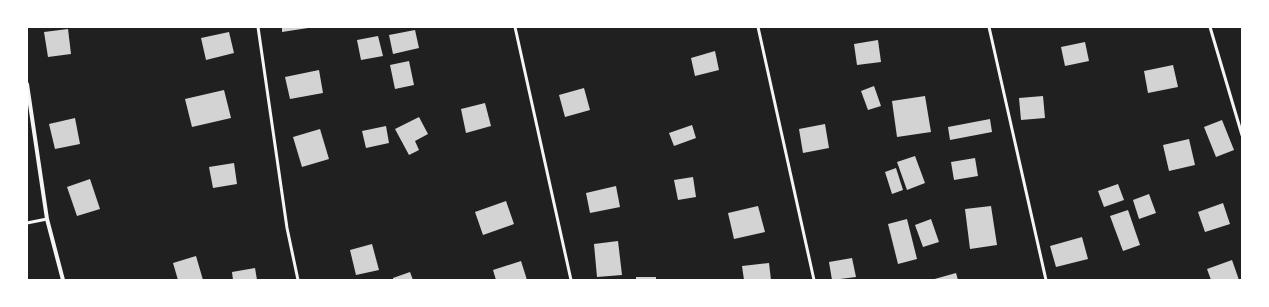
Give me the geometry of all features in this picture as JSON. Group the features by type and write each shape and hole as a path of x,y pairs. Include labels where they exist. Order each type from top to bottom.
{"street":[{"path":"27,84 47,219 63,280"}],"lane":[{"path":"258,27 287,228 298,280"},
{"path":"515,27 571,280"},
{"path":"758,27 814,280"},
{"path":"989,27 1046,280"},
{"path":"1210,27 1242,135"},
{"path":"27,223 47,219"}],"shaded area":[{"path":"27,27 1242,27 1242,280 27,280"}],"building":[{"path":"282,27 308,27 308,28 282,32"},
{"path":"68,29 71,54 48,57 44,32"},
{"path":"415,30 419,48 393,54 389,35"},
{"path":"229,32 234,53 206,60 201,38"},
{"path":"378,36 383,56 361,60 357,40"},
{"path":"878,40 881,62 857,65 854,44"},
{"path":"1085,42 1089,61 1065,66 1061,47"},
{"path":"715,51 719,70 695,76 691,58"},
{"path":"409,61 414,85 395,89 390,65"},
{"path":"1173,65 1178,87 1148,93 1144,71"},
{"path":"319,70 323,93 290,99 285,77"},
{"path":"874,86 881,106 868,110 861,91"},
{"path":"584,88 590,110 565,117 559,95"},
{"path":"224,90 231,118 192,127 185,99"},
{"path":"925,96 931,132 897,137 892,101"},
{"path":"1043,96 1045,118 1021,120 1019,98"},
{"path":"485,103 491,126 466,133 461,109"},
{"path":"419,117 428,134 415,141 419,150 409,155 395,129"},
{"path":"75,118 80,144 55,149 49,124"},
{"path":"990,119 992,132 950,140 948,127"},
{"path":"1222,120 1234,150 1216,157 1204,127"},
{"path":"825,124 829,148 803,153 799,129"},
{"path":"692,125 696,138 674,146 669,133"},
{"path":"386,126 389,143 366,148 362,131"},
{"path":"320,129 329,159 302,167 293,137"},
{"path":"1189,139 1195,165 1169,171 1163,145"},
{"path":"915,156 925,183 907,190 897,162"},
{"path":"975,158 978,176 954,180 951,162"},
{"path":"234,163 237,184 213,188 209,167"},
{"path":"896,168 903,190 892,194 885,172"},
{"path":"693,177 696,197 678,200 674,180"},
{"path":"90,179 100,209 77,216 67,187"},
{"path":"1118,184 1124,200 1104,207 1098,191"},
{"path":"616,186 620,207 590,213 586,193"},
{"path":"1149,194 1156,213 1139,219 1133,200"},
{"path":"506,201 514,224 483,235 475,212"},
{"path":"1223,203 1230,224 1205,232 1198,212"},
{"path":"758,206 765,232 734,239 728,213"},
{"path":"991,206 997,245 970,249 965,209"},
{"path":"1128,210 1140,245 1123,251 1110,216"},
{"path":"907,219 917,259 898,264 888,224"},
{"path":"931,219 939,242 923,247 915,225"},
{"path":"1082,237 1088,259 1056,267 1050,246"},
{"path":"618,241 622,275 597,277 594,244"},
{"path":"372,244 379,270 356,275 350,250"},
{"path":"196,256 203,280 178,280 173,263"},
{"path":"852,258 856,277 832,280 829,262"},
{"path":"1232,260 1239,280 1211,280 1207,269"},
{"path":"521,261 527,280 496,280 493,270"},
{"path":"769,263 771,280 744,280 742,266"},
{"path":"255,268 257,280 233,280 232,272"},
{"path":"410,272 413,280 393,280 393,278"},
{"path":"956,273 958,280 931,280"},
{"path":"636,277 656,277 656,280 636,280"}]}
